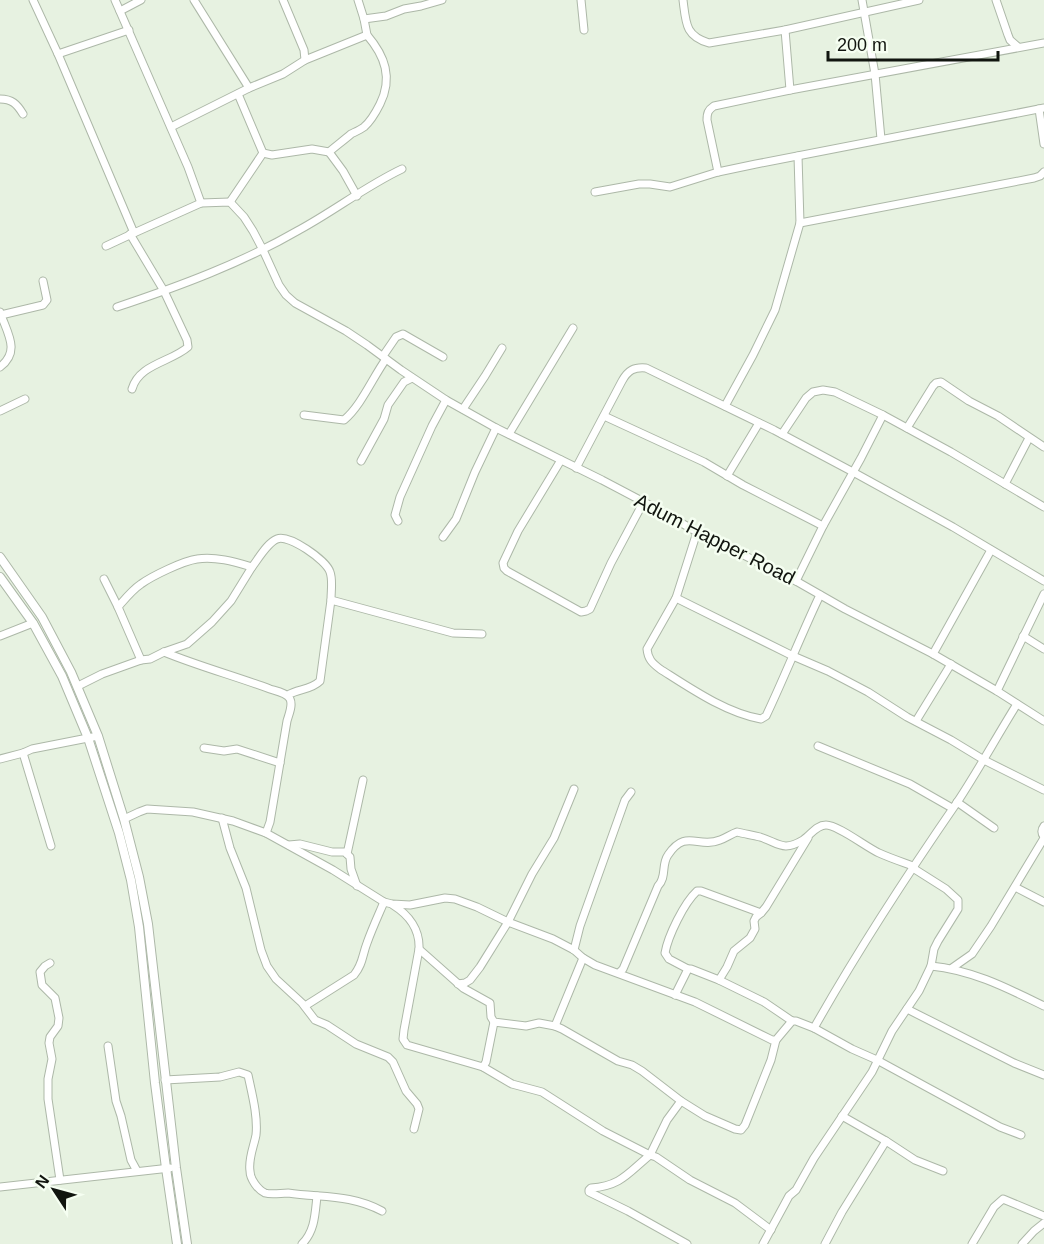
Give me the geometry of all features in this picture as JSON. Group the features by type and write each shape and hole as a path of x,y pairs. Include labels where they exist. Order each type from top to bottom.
{"street":[{"path":"33,0 58,54 132,234 164,291 187,340 188,346 181,352 142,372 136,378 132,388"},
{"path":"115,0 188,166 201,203"},
{"path":"120,11 141,0"},
{"path":"194,0 249,88"},
{"path":"283,0 304,50 304,60"},
{"path":"329,152 364,127 375,115 385,93 387,75 382,58 367,35 358,0"},
{"path":"364,19 386,16 442,0"},
{"path":"581,0 584,30"},
{"path":"683,0 688,30 697,40 709,43 785,30 920,0"},
{"path":"862,0 875,74 881,139"},
{"path":"996,0 1010,40 1018,47"},
{"path":"58,54 129,30"},
{"path":"785,30 790,90"},
{"path":"171,127 249,88 283,74 304,60 367,35"},
{"path":"718,172 707,120 709,109 714,106 1044,43"},
{"path":"238,94 263,153"},
{"path":"0,99 13,101 23,114"},
{"path":"595,192 639,184 670,187 718,172 1042,108 1044,144"},
{"path":"263,153 272,155 312,149 329,152 357,196"},
{"path":"106,246 201,203 230,202 263,153"},
{"path":"725,406 775,310 800,223 798,156"},
{"path":"117,307 236,263 263,250 301,230 402,169"},
{"path":"800,223 1034,178 1044,172"},
{"name":"Adum Happer Road","path":"230,202 253,231 279,285 295,303 346,331 446,400 496,429 659,510 696,532 796,581 933,654 1044,721"},
{"path":"0,368 11,354 11,344 0,313 43,305 47,300 43,281"},
{"path":"509,434 573,328"},
{"path":"304,415 344,420 357,406 396,337 403,334 442,357"},
{"path":"463,409 502,348"},
{"path":"576,468 627,372 636,367 646,368 782,434 943,521 1044,581"},
{"path":"361,461 384,419 388,405 404,382 412,378"},
{"path":"907,428 933,386 936,382 941,382 1044,447"},
{"path":"782,434 806,398 813,392 823,390 835,392 884,415 1044,507"},
{"path":"0,411 25,399"},
{"path":"398,521 395,515 400,497 446,400"},
{"path":"796,581 823,526 884,415"},
{"path":"604,416 688,454 823,526"},
{"path":"727,476 759,423"},
{"path":"443,537 456,519 496,429"},
{"path":"1005,484 1029,438"},
{"path":"561,460 518,531 503,563 507,571 581,612 590,609 611,563 644,503"},
{"path":"696,532 676,598 647,649 648,656 651,663 734,711 751,718 761,719 766,716 820,595"},
{"path":"78,686 102,674 150,659 187,644 231,601 252,567 272,542 283,538 311,552 324,563 330,569 332,582 320,681 313,687 288,695"},
{"path":"933,654 991,550"},
{"path":"0,556 42,617 78,686 98,736 124,819 140,878 148,924 165,1080 187,1244"},
{"path":"118,607 141,584 196,559 222,560 252,567"},
{"path":"0,577 33,623 62,676 88,738 116,822 131,880 139,927 166,1168 177,1244"},
{"path":"104,579 141,660"},
{"path":"997,691 1044,594"},
{"path":"676,598 828,671 984,760 1044,790"},
{"path":"331,600 444,631 482,634"},
{"path":"0,636 33,623"},
{"path":"1023,636 1044,649"},
{"path":"164,652 288,695 291,700 266,833"},
{"path":"916,721 951,664"},
{"path":"814,1028 838,985 913,866 984,760 1017,704"},
{"path":"0,759 32,749 98,736"},
{"path":"818,746 910,784 954,805 994,828"},
{"path":"204,748 225,751 237,749 280,763"},
{"path":"23,753 51,846"},
{"path":"347,854 363,780"},
{"path":"458,984 470,980 508,922 532,874 554,838 574,789"},
{"path":"574,950 580,926 625,800 632,792"},
{"path":"124,819 147,809 193,812 222,818 266,833 333,870 384,902 410,905 455,898 574,950 595,965 695,1002 769,1039 776,1040"},
{"path":"222,818 230,848 246,888 267,966 276,979 305,1006 315,1020 356,1044 388,1056 406,1091 419,1108 414,1130"},
{"path":"719,980 728,967 734,951 750,938 755,929 756,917 761,913 810,835 822,825 842,831 878,852 913,866 957,897 958,909 934,949 931,966 919,991 892,1031 872,1072 814,1158 796,1190 789,1196 763,1244"},
{"path":"952,968 972,954 991,926 1044,837 1042,830 1044,826"},
{"path":"619,973 623,969 658,886 664,879 665,860 680,843 686,840 706,843 720,840 737,832 785,846 810,835"},
{"path":"288,845 300,844 347,854 350,857 351,869 357,886"},
{"path":"1015,887 1044,902"},
{"path":"761,913 697,891 688,900 680,915 665,953 669,959 688,969 719,980 764,1002 792,1021 814,1028 1000,1127 1022,1135"},
{"path":"305,1006 354,975 362,963 375,921 384,902"},
{"path":"392,904 412,922 417,933 419,949 404,1030 407,1045 483,1067 512,1083 542,1092 603,1131 656,1157 690,1179 735,1203 771,1230"},
{"path":"419,949 458,984 490,1003 491,1017 494,1022 483,1067"},
{"path":"555,1026 583,958"},
{"path":"50,963 40,972 42,985 55,998 59,1018 58,1026 49,1042 52,1059 48,1079 48,1099 60,1180"},
{"path":"931,966 952,968 999,984 1044,1006"},
{"path":"675,995 688,969"},
{"path":"907,1009 1014,1063 1044,1075"},
{"path":"494,1022 526,1026 539,1023 555,1026 577,1036 618,1061 642,1071 705,1116 741,1130 749,1117 771,1060 776,1040 792,1021"},
{"path":"108,1046 116,1101 131,1160 137,1171"},
{"path":"165,1080 220,1077 239,1072 248,1075 256,1133 250,1171 253,1180 264,1192 344,1197 372,1206 382,1212"},
{"path":"681,1101 668,1120 650,1155 620,1180 605,1187 591,1188 589,1192 687,1244"},
{"path":"842,1116 915,1160 943,1171"},
{"path":"825,1244 886,1141"},
{"path":"0,1187 176,1168"},
{"path":"302,1244 311,1232 317,1196"},
{"path":"972,1244 994,1207 1003,1199 1044,1216"},
{"path":"1022,1244 1044,1222"}]}
